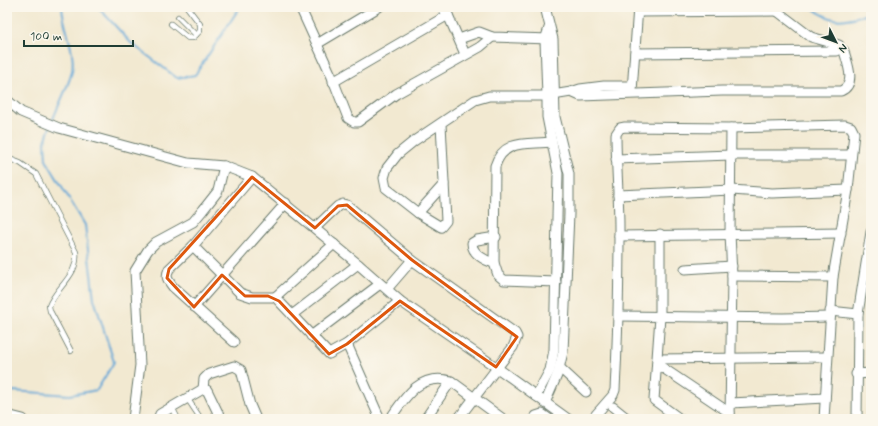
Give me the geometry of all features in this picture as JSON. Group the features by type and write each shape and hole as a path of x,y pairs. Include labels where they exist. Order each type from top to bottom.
{"street":[{"path":"300,7 334,82 348,118 354,122 358,122 396,94 465,54 480,47 492,37"},
{"path":"317,44 368,10 379,7"},
{"path":"442,7 448,15 465,54"},
{"path":"542,417 540,399 550,370 554,337 558,215 558,174 547,117 549,28 546,7"},
{"path":"441,124 446,220 444,225 440,226 418,214 386,188 384,178 387,168 398,154 475,100 489,96 547,96 571,92 580,96 597,91 632,90 841,91 847,87 850,78 840,49 812,37 775,9 637,9 632,90"},
{"path":"334,82 448,15"},
{"path":"459,39 479,32 492,37 549,39"},
{"path":"635,53 840,49"},
{"path":"540,399 560,367 564,338 569,214 569,174 555,117 547,96"},
{"path":"7,100 21,112 59,128 188,163 224,166 252,177 286,203 400,301 568,419"},
{"path":"592,419 613,395 615,390 619,316 619,236 616,134 622,128 848,126 853,130 854,134 850,155 848,190 833,277 824,419"},
{"path":"730,416 732,276 730,233 732,190 731,128"},
{"path":"552,142 511,146 501,153 496,166 496,238 494,263 498,275 504,280 556,282"},
{"path":"616,159 731,154 850,155"},
{"path":"133,419 140,365 135,271 148,250 156,242 192,222 203,210 218,191 224,166"},
{"path":"234,342 194,307 167,278 169,269 193,246 252,177"},
{"path":"418,214 444,184"},
{"path":"618,195 732,190 772,193 848,190"},
{"path":"194,307 286,203"},
{"path":"315,228 338,206 343,204 412,260 515,333 517,337 513,347 496,367 458,419"},
{"path":"558,215 569,214"},
{"path":"857,419 856,374 858,314 871,232"},
{"path":"619,236 730,233 841,233"},
{"path":"660,234 660,317 654,400 680,419"},
{"path":"494,263 486,261 475,251 472,248 472,243 477,240 496,238"},
{"path":"193,246 240,293 245,296 275,297 334,244"},
{"path":"311,336 383,286 412,260"},
{"path":"292,315 358,264"},
{"path":"685,269 732,266"},
{"path":"732,276 833,277"},
{"path":"275,297 329,354 347,344 400,301"},
{"path":"619,316 731,318 858,314"},
{"path":"554,337 564,338"},
{"path":"347,344 380,419"},
{"path":"657,361 827,357"},
{"path":"657,361 730,416"},
{"path":"203,389 204,379 209,374 234,366 238,367 241,370 250,405 256,419"},
{"path":"560,367 586,392"},
{"path":"856,374 871,373"},
{"path":"390,419 411,390 437,378 451,381 498,417"},
{"path":"426,419 451,381"},
{"path":"158,419 160,414 203,389"},
{"path":"203,389 207,390 221,419"},
{"path":"731,403 825,398"},
{"path":"613,407 628,419"},
{"path":"7,415 23,419"}],"lane":[{"path":"171,24 188,38 196,35 200,31 200,24 187,7"},
{"path":"603,7 623,7"},
{"path":"178,17 196,35"},
{"path":"177,29 184,23"},
{"path":"7,158 20,163 36,174 76,252 77,260 75,270 49,306 50,311 71,352"},
{"path":"187,398 200,419"},
{"path":"172,407 178,419"}],"highlighted area":[{"path":"252,177 315,228 338,206 347,205 412,260 517,337 496,367 400,301 347,344 329,354 279,301 268,296 245,296 222,275 194,307 167,278 169,269"}],"waterway":[{"path":"52,122 68,83 73,64 71,47 62,7"},
{"path":"98,7 131,43 177,78 195,75 240,7"},
{"path":"811,7 826,17 840,20 871,13"},
{"path":"7,393 12,391 70,395 97,390 114,362 94,299 85,225 46,160 45,142 50,127"}]}
